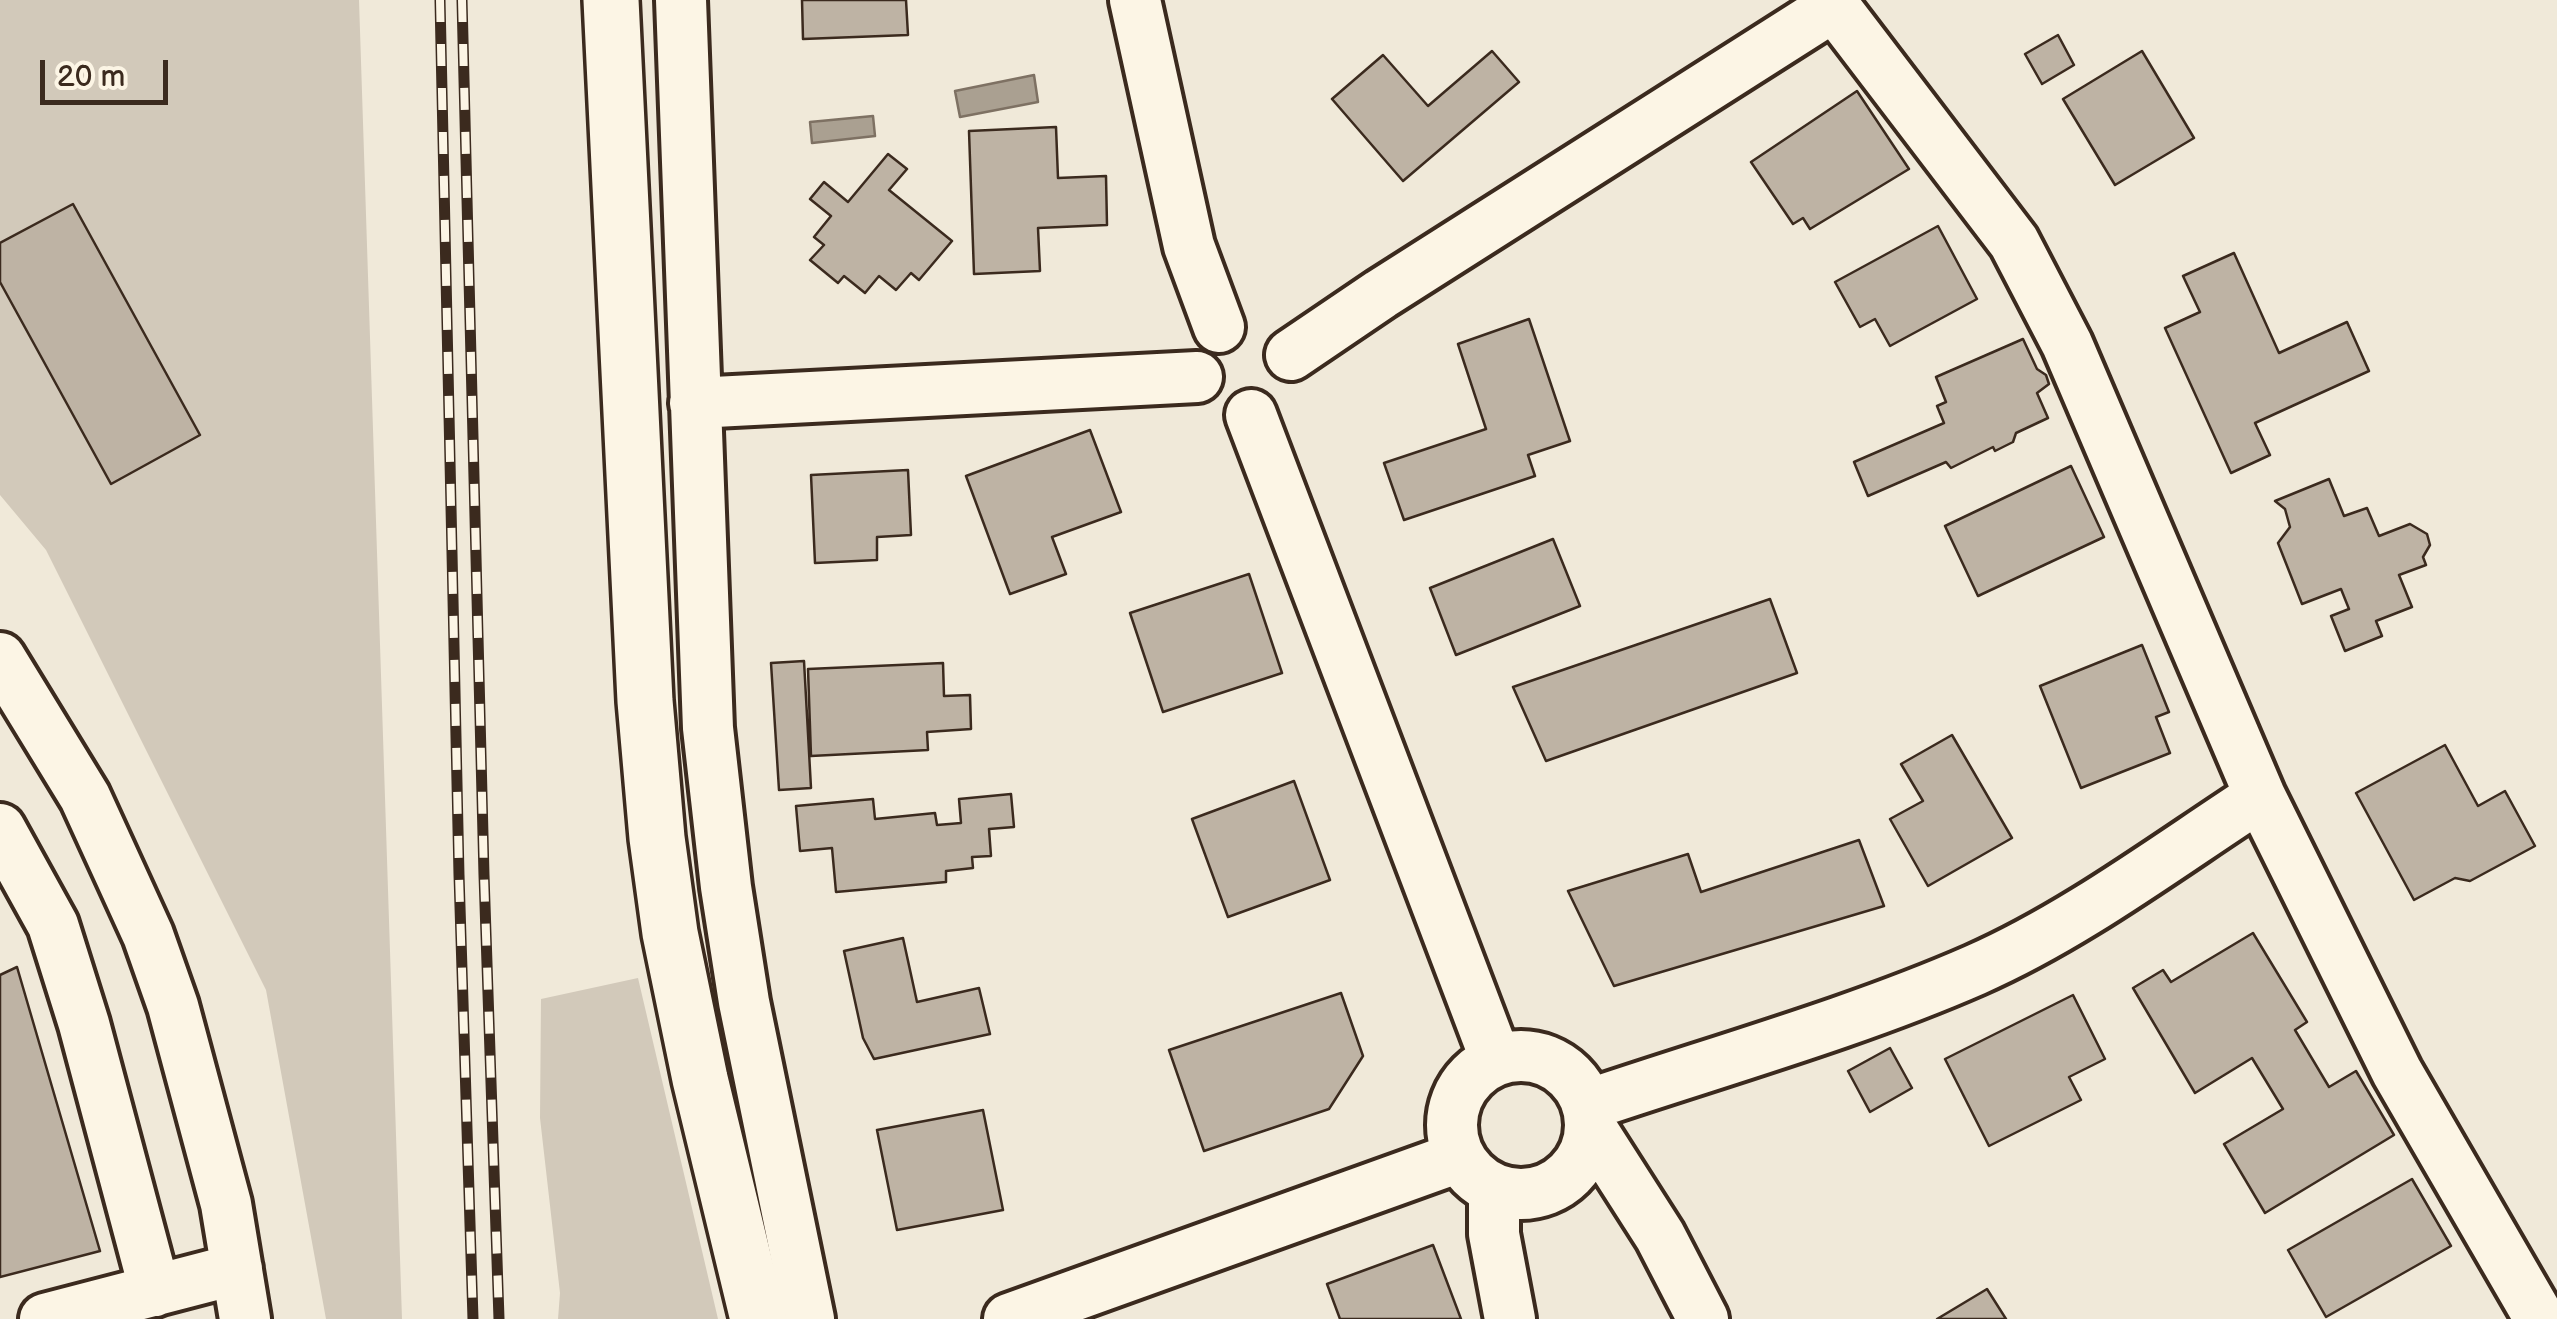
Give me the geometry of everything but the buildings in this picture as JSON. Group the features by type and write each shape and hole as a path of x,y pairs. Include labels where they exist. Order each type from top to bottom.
{"street":[{"path":"611,0 646,701 657,838 670,932 700,1080 758,1319"},
{"path":"681,0 708,728 744,1002 809,1319"},
{"path":"1135,0 1189,246 1220,327"},
{"path":"1292,356 1381,294 1831,3 2014,242 2067,344 2260,796 2397,1072 2540,1319"},
{"path":"1248,319 1276,330 1292,356 1293,372 1280,401 1251,416 1217,407 1204,394 1197,378 1200,348 1220,327 1248,319"},
{"path":"694,403 1197,378"},
{"path":"1251,416 1496,1060"},
{"path":"0,658 85,797 133,896 173,1006 194,1079 226,1204 246,1319"},
{"path":"1590,1117 1976,970 2058,926 2260,796"},
{"path":"0,829 53,925 84,1024 155,1291"},
{"path":"53,925 133,896"},
{"path":"1510,1319 1494,1234 1476,1173 1452,1134 1452,1111 1461,1089 1476,1071 1496,1060 1519,1055 1542,1058 1562,1068 1579,1084 1590,1117 1703,1319"},
{"path":"1008,1319 1476,1173 1515,1194 1537,1193 1558,1184 1575,1169 1586,1150 1590,1117"},
{"path":"45,1319 236,1270"}],"shaded area":[{"path":"0,0 359,0 402,1319 326,1319 266,990 46,550 0,495"},
{"path":"1034,75 1038,102 960,117 955,91"},
{"path":"873,116 875,136 812,143 810,122"},
{"path":"638,978 718,1319 558,1319 560,1293 540,1118 541,999"}],"railway":[{"path":"440,0 473,1319"},
{"path":"462,0 499,1319"}]}
